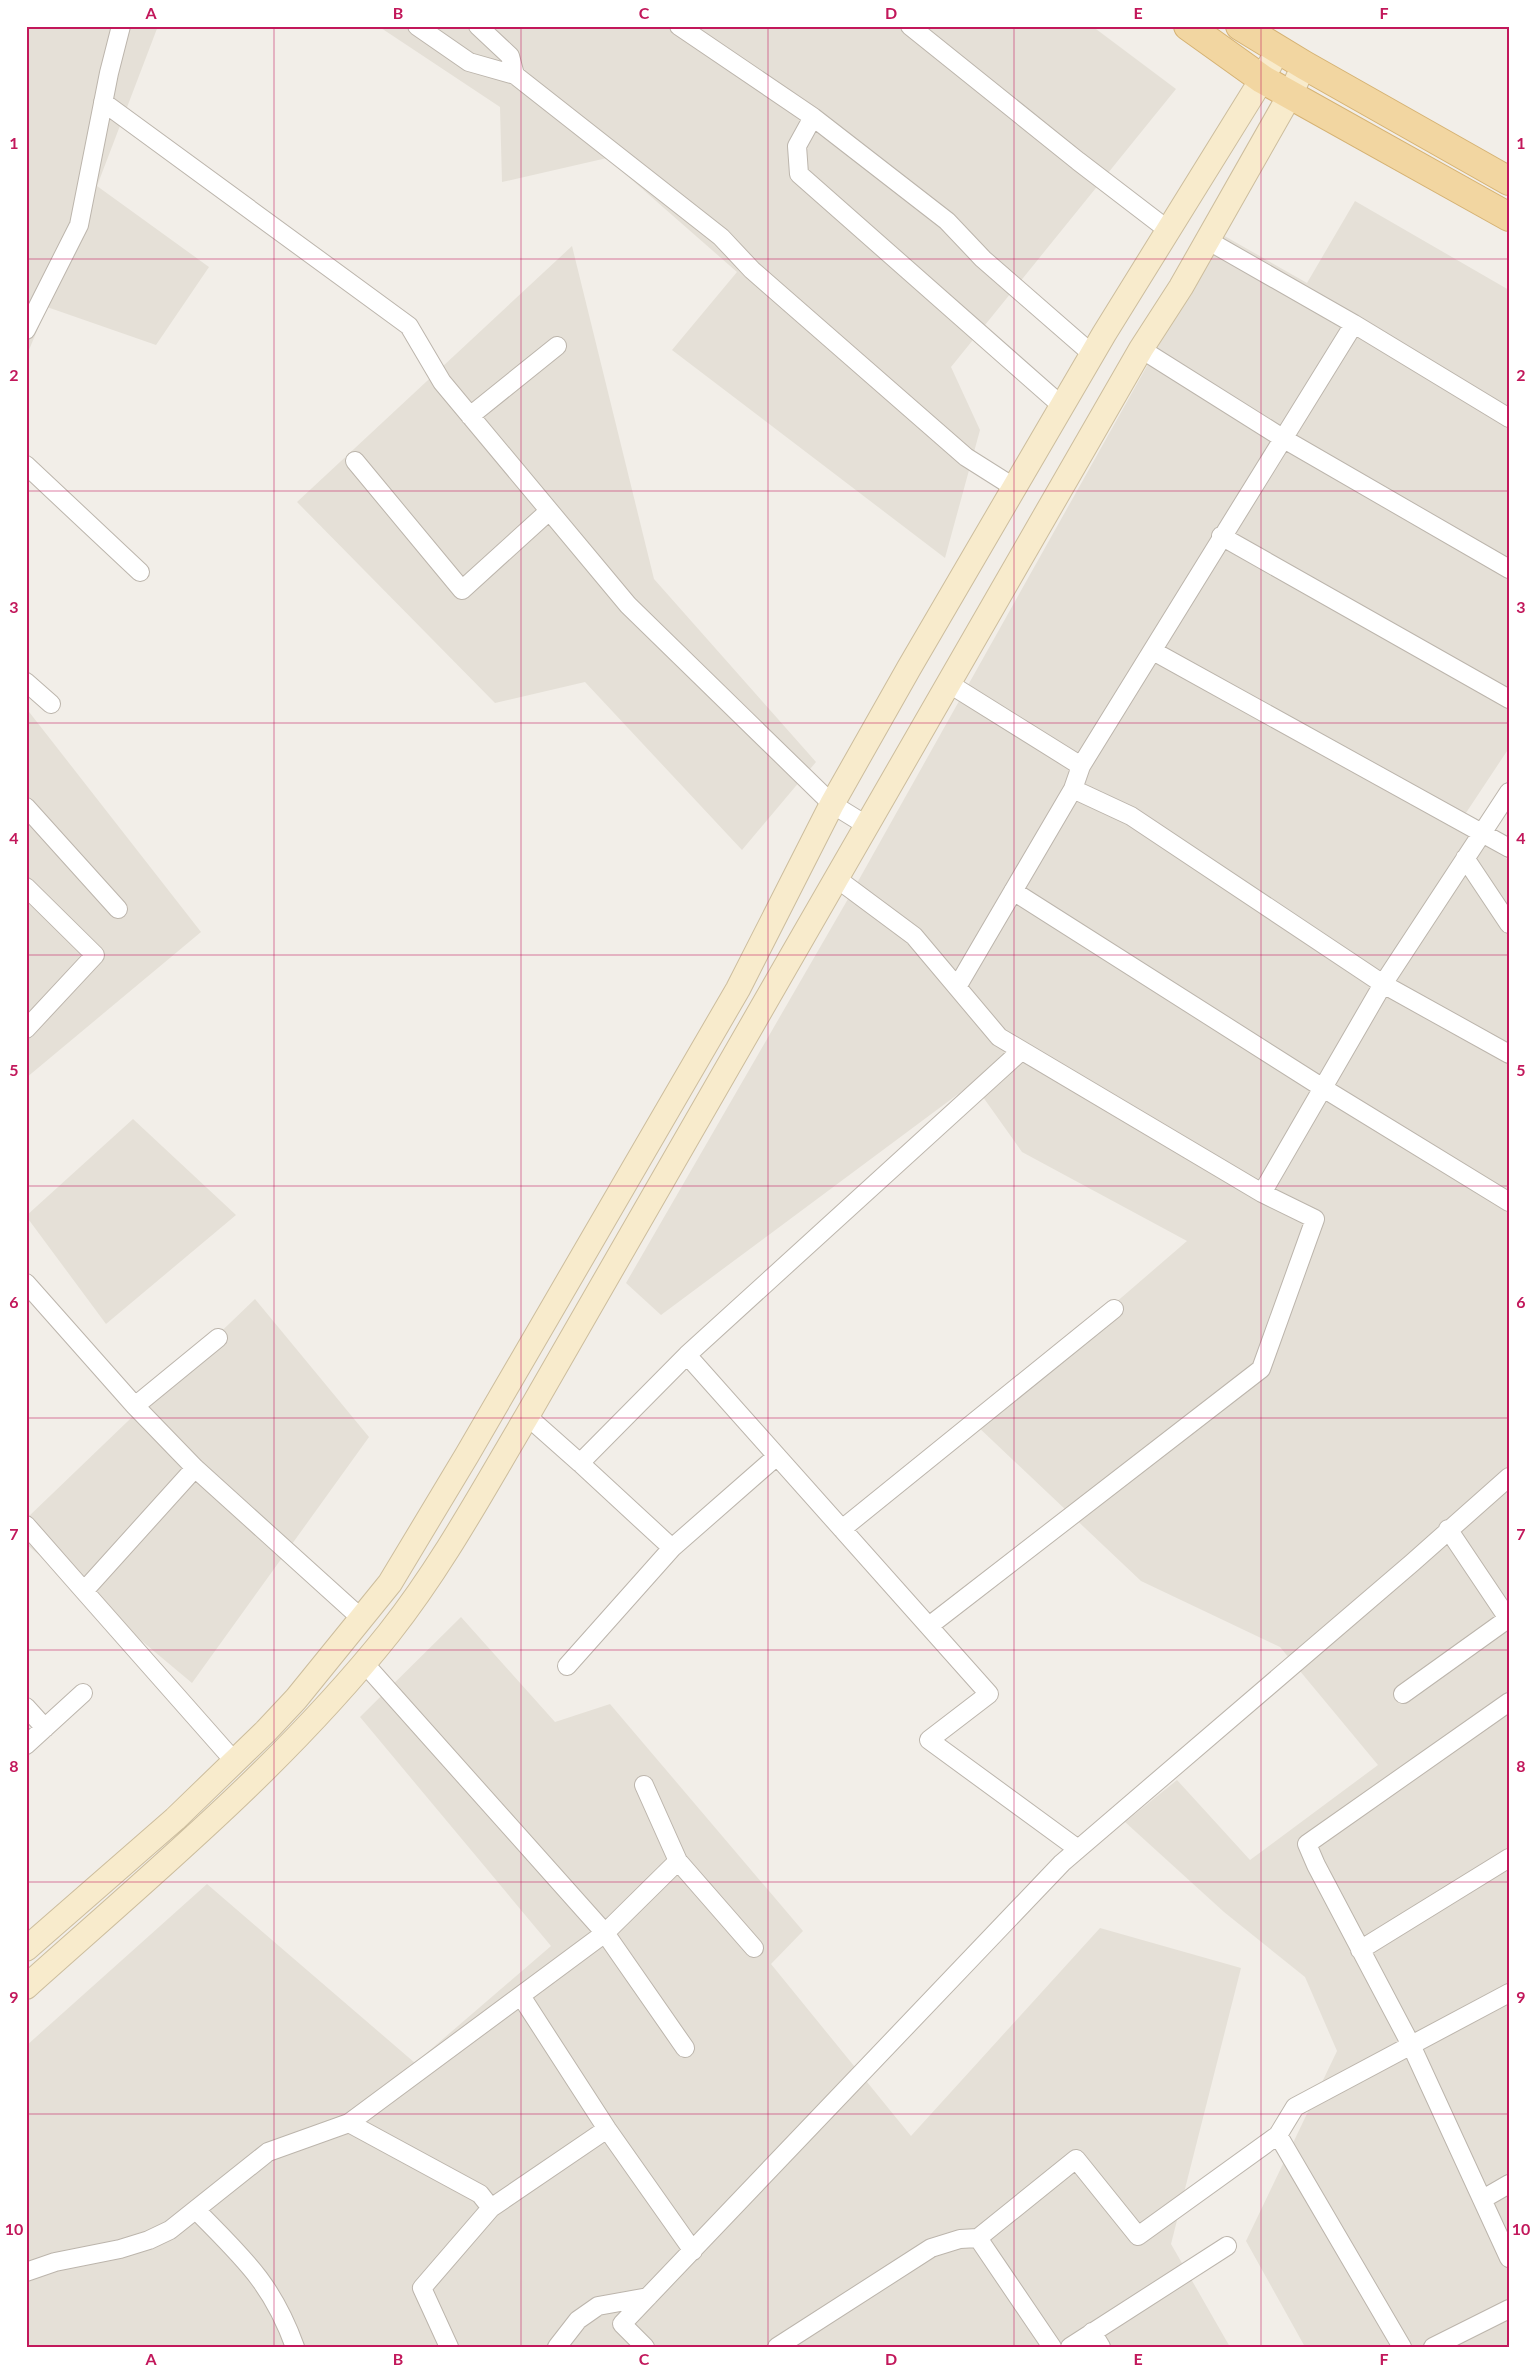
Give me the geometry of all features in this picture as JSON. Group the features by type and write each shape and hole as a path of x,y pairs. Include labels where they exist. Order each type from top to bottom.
{"main road":[{"path":"1188,26 1262,79 1509,217"},
{"path":"1228,55 1243,29 1509,181"}],"street":[{"path":"418,26 469,62 515,75 721,237 752,270 966,457 1015,488"},
{"path":"478,26 510,56 515,75"},
{"path":"679,26 813,116 947,221 983,259 1092,354"},
{"path":"910,26 1078,161 1168,230"},
{"path":"26,330 79,224 103,102 115,28"},
{"path":"28,1945 175,1819 235,1762 296,1699 390,1582 467,1455 738,989 832,804 1092,354 1278,50"},
{"path":"26,1987 230,1804 292,1744 364,1663 436,1568 527,1416 1141,349 1181,287 1290,95 1304,65"},
{"path":"103,102 409,326 442,382 628,605 832,804 866,824"},
{"path":"813,116 797,146 799,174 1062,406"},
{"path":"1207,240 1354,324 1509,418"},
{"path":"957,987 1073,789 1081,766 1221,536 1354,324"},
{"path":"470,416 557,346"},
{"path":"1141,349 1284,438 1509,569"},
{"path":"355,461 462,590 549,511"},
{"path":"26,464 140,572"},
{"path":"1221,536 1509,699"},
{"path":"1152,651 1509,848"},
{"path":"26,682 52,704"},
{"path":"948,683 1081,766"},
{"path":"1073,789 1131,816 1383,984 1509,1054"},
{"path":"1262,1193 1383,984 1509,792"},
{"path":"26,807 118,909"},
{"path":"1465,858 1509,924"},
{"path":"836,878 914,936 998,1037 1262,1193 1315,1219 1261,1369 929,1626"},
{"path":"26,887 95,955 26,1030"},
{"path":"1014,890 1323,1088 1509,1202"},
{"path":"580,1463 687,1355 1021,1051"},
{"path":"26,1283 135,1406 195,1468 362,1619"},
{"path":"842,1529 1114,1309"},
{"path":"135,1406 218,1338"},
{"path":"687,1355 989,1694 929,1740 1078,1849"},
{"path":"527,1416 672,1548"},
{"path":"567,1666 672,1548 777,1456"},
{"path":"84,1591 195,1468"},
{"path":"645,2347 622,2324 1062,1863 1412,1563 1448,1529 1509,1477"},
{"path":"26,1525 235,1762"},
{"path":"1402,1694 1508,1619 1448,1529"},
{"path":"364,1663 605,1933 685,2048"},
{"path":"26,1745 83,1693"},
{"path":"1509,1702 1308,1844 1316,1865 1411,2045 1509,2258"},
{"path":"26,1707 45,1728"},
{"path":"644,1785 678,1861 754,1948"},
{"path":"1360,1950 1509,1858"},
{"path":"26,2272 55,2262 120,2249 150,2240 170,2230 197,2211 268,2152 349,2124 605,1933 678,1861"},
{"path":"777,2347 803,2339 931,2248 960,2239 978,2238 1076,2159 1138,2236 1278,2136 1294,2107 1509,1993"},
{"path":"521,1996 607,2129 693,2251"},
{"path":"349,2124 480,2194 491,2208"},
{"path":"449,2347 422,2288 491,2208 607,2129"},
{"path":"1278,2136 1402,2347"},
{"path":"1482,2199 1509,2184"},
{"path":"197,2211 263,2282 282,2313 295,2347"},
{"path":"978,2238 1052,2347"},
{"path":"1070,2347 1096,2340 1227,2246"},
{"path":"557,2347 578,2320 598,2306 648,2297"},
{"path":"1433,2347 1509,2310"}],"shaded area":[{"path":"26,26 158,26 97,186 209,267 156,345 47,307 26,357"},
{"path":"378,26 1092,26 1176,89 951,367 980,430 945,558 672,350 737,272 607,158 502,182 500,107"},
{"path":"1355,201 1509,290 1509,748 1456,828 1509,860 1509,2347 1305,2347 1246,2241 1337,2051 1305,1977 1224,1912 1125,1822 1177,1780 1250,1860 1378,1765 1280,1647 1141,1581 975,1424 1187,1241 1022,1152 973,1083 661,1315 626,1283 852,892 1221,234 1307,283"},
{"path":"572,246 654,579 816,762 742,850 585,682 495,703 297,502"},
{"path":"26,708 201,932 26,1078"},
{"path":"133,1119 236,1215 106,1324 26,1216"},
{"path":"255,1299 369,1437 192,1683 26,1544 26,1519"},
{"path":"461,1617 555,1722 610,1704 803,1931 771,1964 911,2136 1100,1928 1241,1968 1171,2244 1230,2347 26,2347 26,2046 207,1884 415,2063 551,1946 360,1717"}]}
